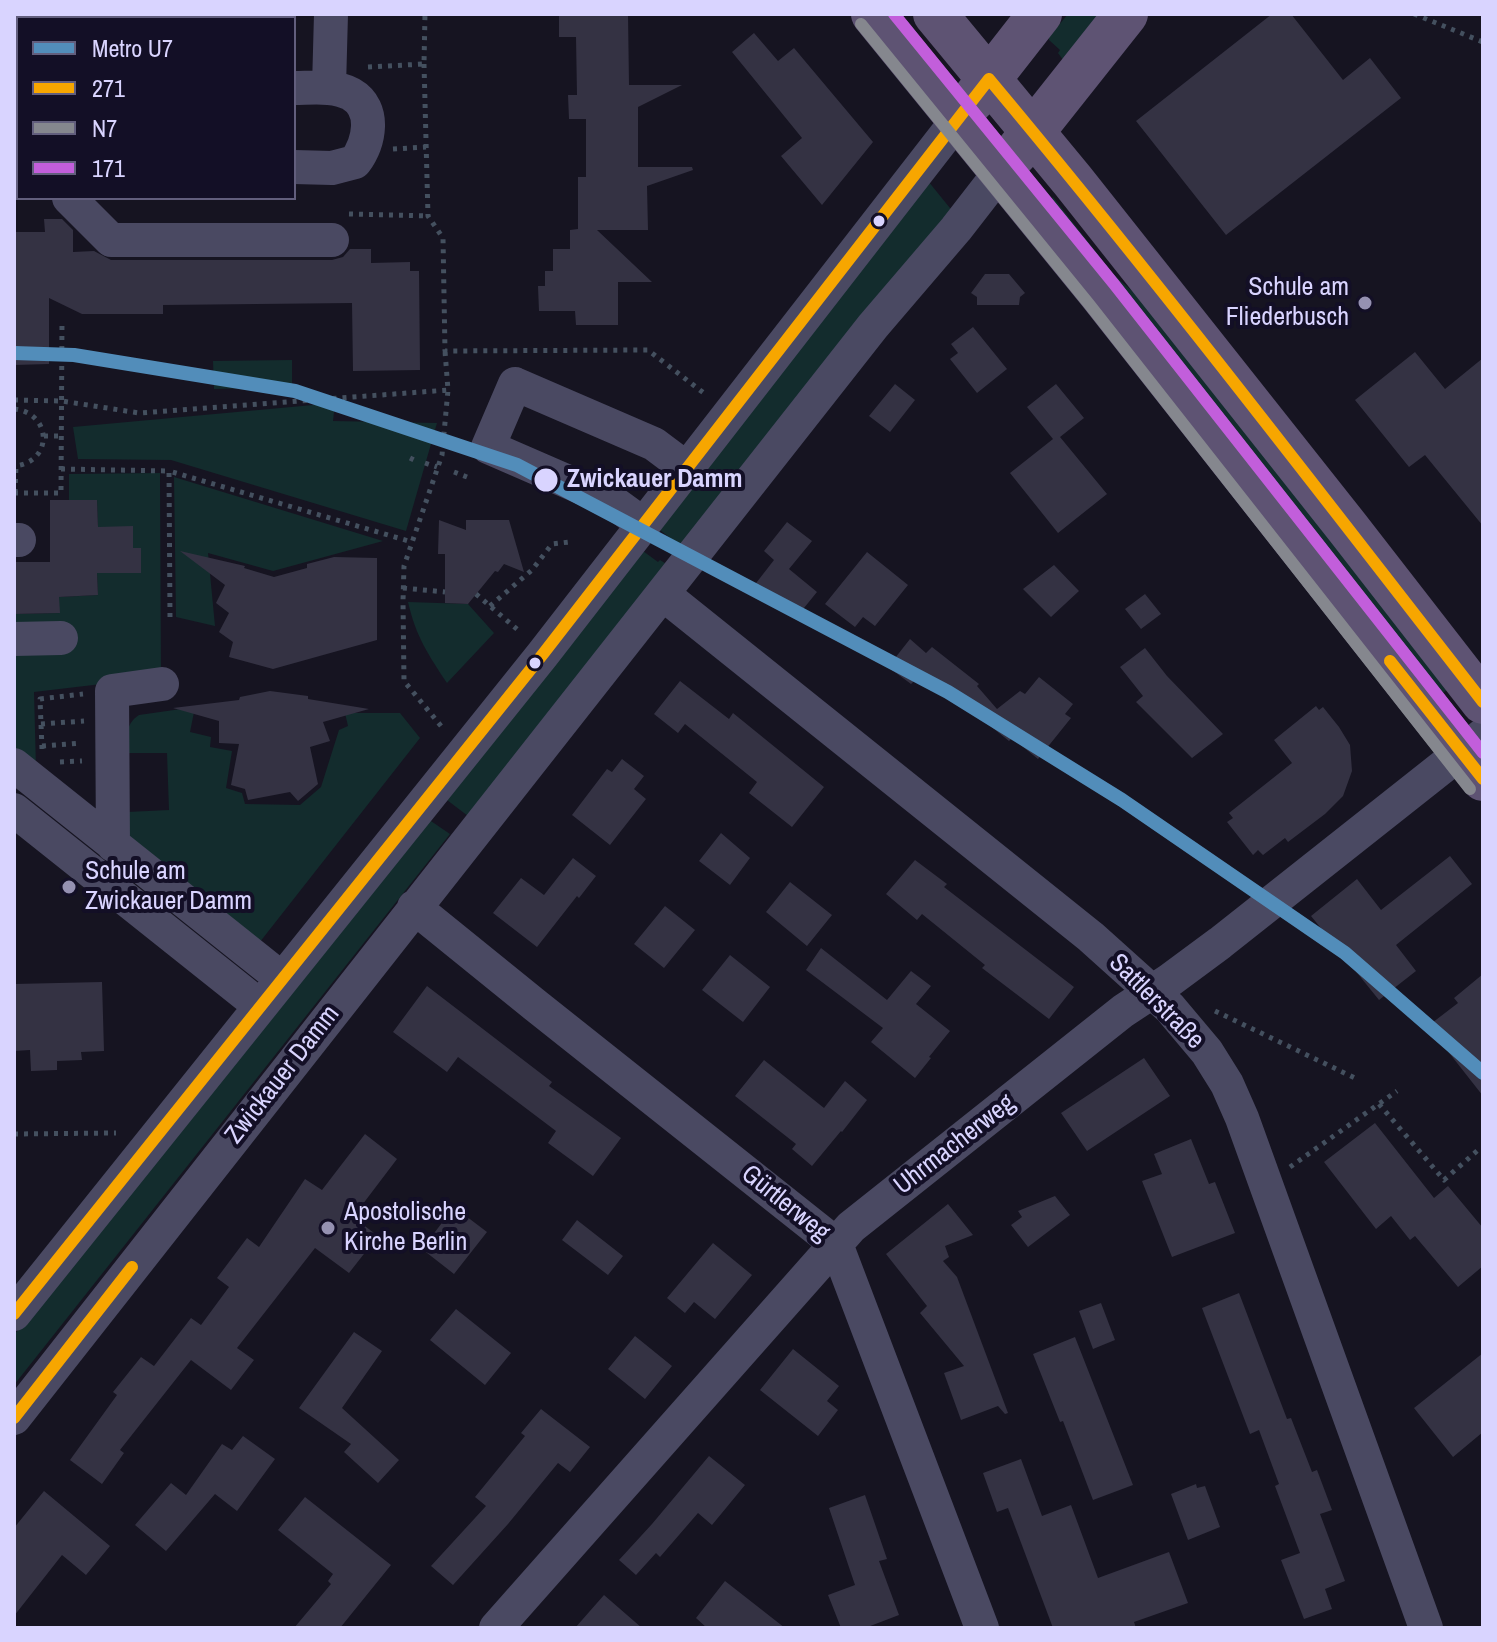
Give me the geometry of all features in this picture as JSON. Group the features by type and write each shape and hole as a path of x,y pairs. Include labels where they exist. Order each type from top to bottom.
{"main road":[{"path":"873,14 1476,755"},
{"path":"935,14 1033,131 1230,378 1483,702"},
{"path":"959,118 1040,14"},
{"name":"Zwickauer Damm","path":"1001,171 1126,14"}],"street":[{"path":"329,87 331,14"},
{"path":"296,88 329,87 352,94 362,104 368,117 364,150 355,162 332,168 296,167"},
{"path":"14,1314 543,654 959,118"},
{"name":"Zwickauer Damm","path":"14,1418 863,339 1001,171"},
{"path":"71,200 111,240 340,227"},
{"path":"643,524 610,500 488,447 515,384 654,444 686,468"},
{"name":"Sattlerstraße","path":"663,594 1091,937 1170,1008 1207,1052 1227,1084 1242,1118 1426,1628"},
{"path":"14,639 61,638"},
{"path":"113,845 101,751 112,691 162,684"},
{"name":"Uhrmacherweg","path":"496,1628 851,1227 1123,1011 1170,980 1476,755"},
{"path":"28,760 113,845 281,978"},
{"path":"14,810 260,1006"},
{"name":"Gürtlerweg","path":"414,907 836,1244 982,1628"}],"path":[{"path":"425,14 428,216 443,238 448,390 442,455 404,566 404,681 441,726"},
{"path":"1414,14 1483,42"},
{"path":"359,68 424,64"},
{"path":"392,149 426,147"},
{"path":"340,227 428,216"},
{"path":"62,320 62,401 62,436 61,493 15,493 15,466 25,465 39,453 44,436 38,420 24,410 14,409 14,400 62,401 139,413 448,390"},
{"path":"445,351 648,350 705,394"},
{"path":"44,436 62,436"},
{"path":"425,463 437,467"},
{"path":"61,469 169,471 412,542"},
{"path":"169,471 170,617"},
{"path":"454,472 467,477"},
{"path":"490,606 532,570 552,544 569,542"},
{"path":"403,588 445,592"},
{"path":"476,594 518,630"},
{"path":"28,760 42,746 40,699 112,691"},
{"path":"41,724 90,720"},
{"path":"42,746 101,751"},
{"path":"56,762 101,751"},
{"path":"1213,1010 1355,1078"},
{"path":"1286,1170 1397,1091"},
{"path":"1379,1104 1444,1180 1478,1150"},
{"path":"14,1134 116,1133"}],"green space":[{"path":"1068,14 1104,14 1069,68 1058,53 1060,50 1049,40"},
{"path":"924,176 954,213 678,552 671,546 674,541 660,530"},
{"path":"1053,197 1114,275 1154,310 1454,685 1436,698 1045,207"},
{"path":"292,360 292,387 214,389 213,361"},
{"path":"335,403 333,421 437,423 406,531 171,460 78,459 73,427"},
{"path":"160,473 161,677 34,692 36,768 14,751 14,614 59,613 59,597 98,595 97,573 141,573 141,548 133,548 133,527 98,527 97,500 69,500 69,474"},
{"path":"174,477 383,541 273,571 208,553 215,626 176,617"},
{"path":"643,551 668,565 468,816 443,797"},
{"path":"408,602 468,604 494,633 447,683 428,654"},
{"path":"195,707 190,732 211,737 210,747 232,751 226,788 242,793 245,804 300,805 321,787 339,730 348,726 345,713 400,713 420,738 256,947 128,844 127,812 169,810 167,753 126,753 129,727 139,715"},
{"path":"425,817 450,834 14,1385 14,1335"}],"building":[{"path":"559,14 628,14 629,85 682,85 638,107 638,167 692,167 693,170 647,186 648,230 597,230 652,282 618,282 618,325 576,325 575,311 539,311 538,286 545,286 545,271 553,271 553,249 570,249 570,230 578,229 578,177 586,177 586,119 569,119 568,95 577,95 576,37 559,37"},
{"path":"1272,14 1291,14 1343,80 1370,58 1401,98 1226,235 1136,121"},
{"path":"754,33 778,61 794,48 873,142 822,205 781,156 802,138 732,52"},
{"path":"44,219 62,219 73,230 73,252 94,251 111,260 332,260 343,257 350,249 371,249 371,263 410,262 410,271 419,271 420,370 353,371 352,303 163,305 163,314 82,314 49,298 49,364 14,365 14,232 45,232"},
{"path":"985,274 1009,274 1025,293 1020,297 1019,305 977,305 977,297 971,293"},
{"path":"973,327 1007,369 977,393 950,359 958,353 951,344"},
{"path":"1415,352 1445,389 1483,358 1483,526 1425,455 1409,467 1355,400"},
{"path":"895,384 915,400 890,432 869,416"},
{"path":"1056,384 1084,418 1060,437 1107,494 1058,533 1010,473 1053,439 1027,407"},
{"path":"50,500 97,500 98,527 133,526 133,548 141,548 141,573 97,573 98,595 59,597 60,613 14,614 14,562 50,562"},
{"path":"439,520 466,530 466,520 509,520 524,572 504,564 468,604 445,603 445,554 438,554"},
{"path":"787,522 812,541 789,569 817,592 795,619 753,587 774,560 764,551"},
{"path":"180,551 245,566 274,577 334,557 377,558 377,640 273,669 229,657 233,642 219,632 229,613 216,603 225,585"},
{"path":"867,552 908,585 875,626 863,617 855,627 825,604"},
{"path":"1054,565 1079,591 1051,617 1023,589"},
{"path":"1145,594 1161,614 1141,629 1125,609"},
{"path":"910,639 926,653 932,647 979,684 977,686 997,709 1020,691 1025,694 1039,677 1073,704 1065,714 1071,718 1038,759 1012,738 1009,741 923,672 911,684 888,667"},
{"path":"1145,648 1167,676 1223,734 1192,758 1136,702 1143,696 1120,667"},
{"path":"680,681 729,719 733,713 824,787 792,827 749,793 757,782 685,724 678,733 654,714"},
{"path":"270,691 369,709 323,722 330,741 310,747 318,784 298,801 290,792 248,800 245,789 231,785 239,744 219,743 219,721 173,708 239,700 240,697"},
{"path":"1316,706 1319,710 1323,707 1350,745 1352,771 1343,796 1288,842 1285,838 1263,855 1258,850 1253,855 1227,822 1233,818 1229,813 1292,763 1274,740"},
{"path":"622,759 644,776 634,789 646,799 610,845 572,815 607,769 612,772"},
{"path":"721,833 750,858 730,885 699,861"},
{"path":"1450,856 1472,884 1396,945 1416,971 1379,1000 1311,916 1357,879 1381,910"},
{"path":"573,858 596,876 537,947 493,913 521,878 544,895"},
{"path":"915,860 947,884 944,887 1074,987 1049,1019 982,968 985,965 922,914 917,920 886,894"},
{"path":"790,882 832,915 807,946 766,912"},
{"path":"665,906 695,930 664,968 634,944"},
{"path":"821,948 887,1000 911,971 931,986 916,1004 950,1031 915,1078 871,1042 883,1028 806,970"},
{"path":"730,955 770,987 743,1022 702,990"},
{"path":"1483,974 1483,1096 1428,1026 1458,1003 1454,998"},
{"path":"102,982 104,1051 81,1052 82,1060 57,1061 57,1070 31,1071 30,1050 14,1051 14,984"},
{"path":"427,986 552,1082 549,1086 621,1138 593,1176 548,1143 556,1131 458,1057 447,1072 393,1032"},
{"path":"1144,1058 1170,1096 1087,1151 1061,1113"},
{"path":"764,1060 824,1108 845,1081 867,1100 812,1166 792,1149 796,1144 735,1096"},
{"path":"1375,1123 1434,1198 1448,1186 1483,1228 1483,1266 1458,1287 1415,1236 1410,1240 1391,1216 1376,1229 1324,1162"},
{"path":"365,1134 397,1159 353,1217 378,1236 349,1273 315,1248 237,1348 254,1360 231,1390 191,1360 120,1450 124,1453 102,1484 70,1460 117,1395 113,1392 141,1357 154,1366 191,1318 201,1325 229,1287 217,1278 247,1238 259,1247 305,1179 322,1190"},
{"path":"1191,1139 1209,1184 1215,1182 1235,1233 1172,1257 1142,1181 1162,1174 1154,1154"},
{"path":"1055,1196 1070,1215 1028,1247 1011,1225 1022,1217 1018,1211"},
{"path":"948,1204 973,1235 945,1246 949,1257 943,1261 957,1277 1008,1413 1005,1414 998,1406 961,1420 944,1373 964,1366 920,1313 927,1306 886,1254"},
{"path":"454,1207 487,1232 454,1274 422,1249"},
{"path":"577,1220 623,1256 608,1275 562,1240"},
{"path":"713,1243 752,1275 715,1319 694,1302 685,1313 667,1298"},
{"path":"1239,1293 1287,1419 1291,1418 1312,1472 1317,1470 1332,1510 1320,1514 1345,1581 1325,1589 1332,1609 1304,1619 1281,1560 1300,1553 1275,1486 1279,1484 1259,1430 1250,1434 1202,1308"},
{"path":"1101,1303 1115,1340 1093,1349 1079,1311"},
{"path":"456,1309 511,1353 485,1385 430,1340"},
{"path":"354,1332 382,1351 342,1408 399,1460 378,1483 344,1452 351,1444 299,1408"},
{"path":"635,1336 672,1366 645,1399 608,1369"},
{"path":"1075,1337 1133,1485 1093,1500 1033,1354"},
{"path":"793,1349 839,1386 827,1401 838,1410 818,1436 760,1390"},
{"path":"1483,1353 1483,1432 1453,1457 1414,1408"},
{"path":"541,1409 590,1447 570,1472 558,1463 453,1585 431,1566 486,1506 475,1497 525,1436 521,1433"},
{"path":"243,1436 275,1459 237,1511 215,1494 166,1551 135,1525 171,1483 186,1495 222,1444 232,1450"},
{"path":"709,1456 745,1485 712,1525 698,1513 660,1557 656,1553 636,1575 619,1560"},
{"path":"1021,1459 1042,1516 1071,1505 1098,1578 1169,1552 1188,1603 1134,1622 1136,1628 1053,1628 1008,1508 997,1512 983,1473"},
{"path":"1196,1484 1197,1488 1205,1486 1220,1527 1188,1540 1171,1494"},
{"path":"44,1491 110,1546 86,1575 62,1555 14,1616 14,1528"},
{"path":"865,1495 887,1559 879,1561 899,1615 865,1628 841,1628 828,1595 855,1585 829,1508"},
{"path":"305,1497 391,1565 340,1628 294,1628 331,1584 328,1581 333,1574 278,1530"},
{"path":"725,1581 785,1628 707,1628 696,1618"},
{"path":"604,1595 642,1628 575,1628"}],"metro line":[{"name":"U7","path":"14,353 74,355 295,391 517,465 948,692 1122,800 1345,953 1483,1073"}],"transit line":[{"name":"171","path":"894,14 1114,284 1483,753"},
{"name":"N7","path":"861,24 1089,304 1470,789"},
{"name":"271","path":"14,1314 543,654 989,79 1177,310 1483,702"},
{"name":"271","path":"1390,661 1483,779"},
{"name":"271","path":"14,1418 132,1267"}],"place":[{"name":"Schule am Fliederbusch","path":"1365,303"},
{"name":"Zwickauer Damm","path":"546,480"},
{"name":"Schule am Zwickauer Damm","path":"69,887"},
{"name":"Apostolische Kirche Berlin","path":"328,1228"}]}
